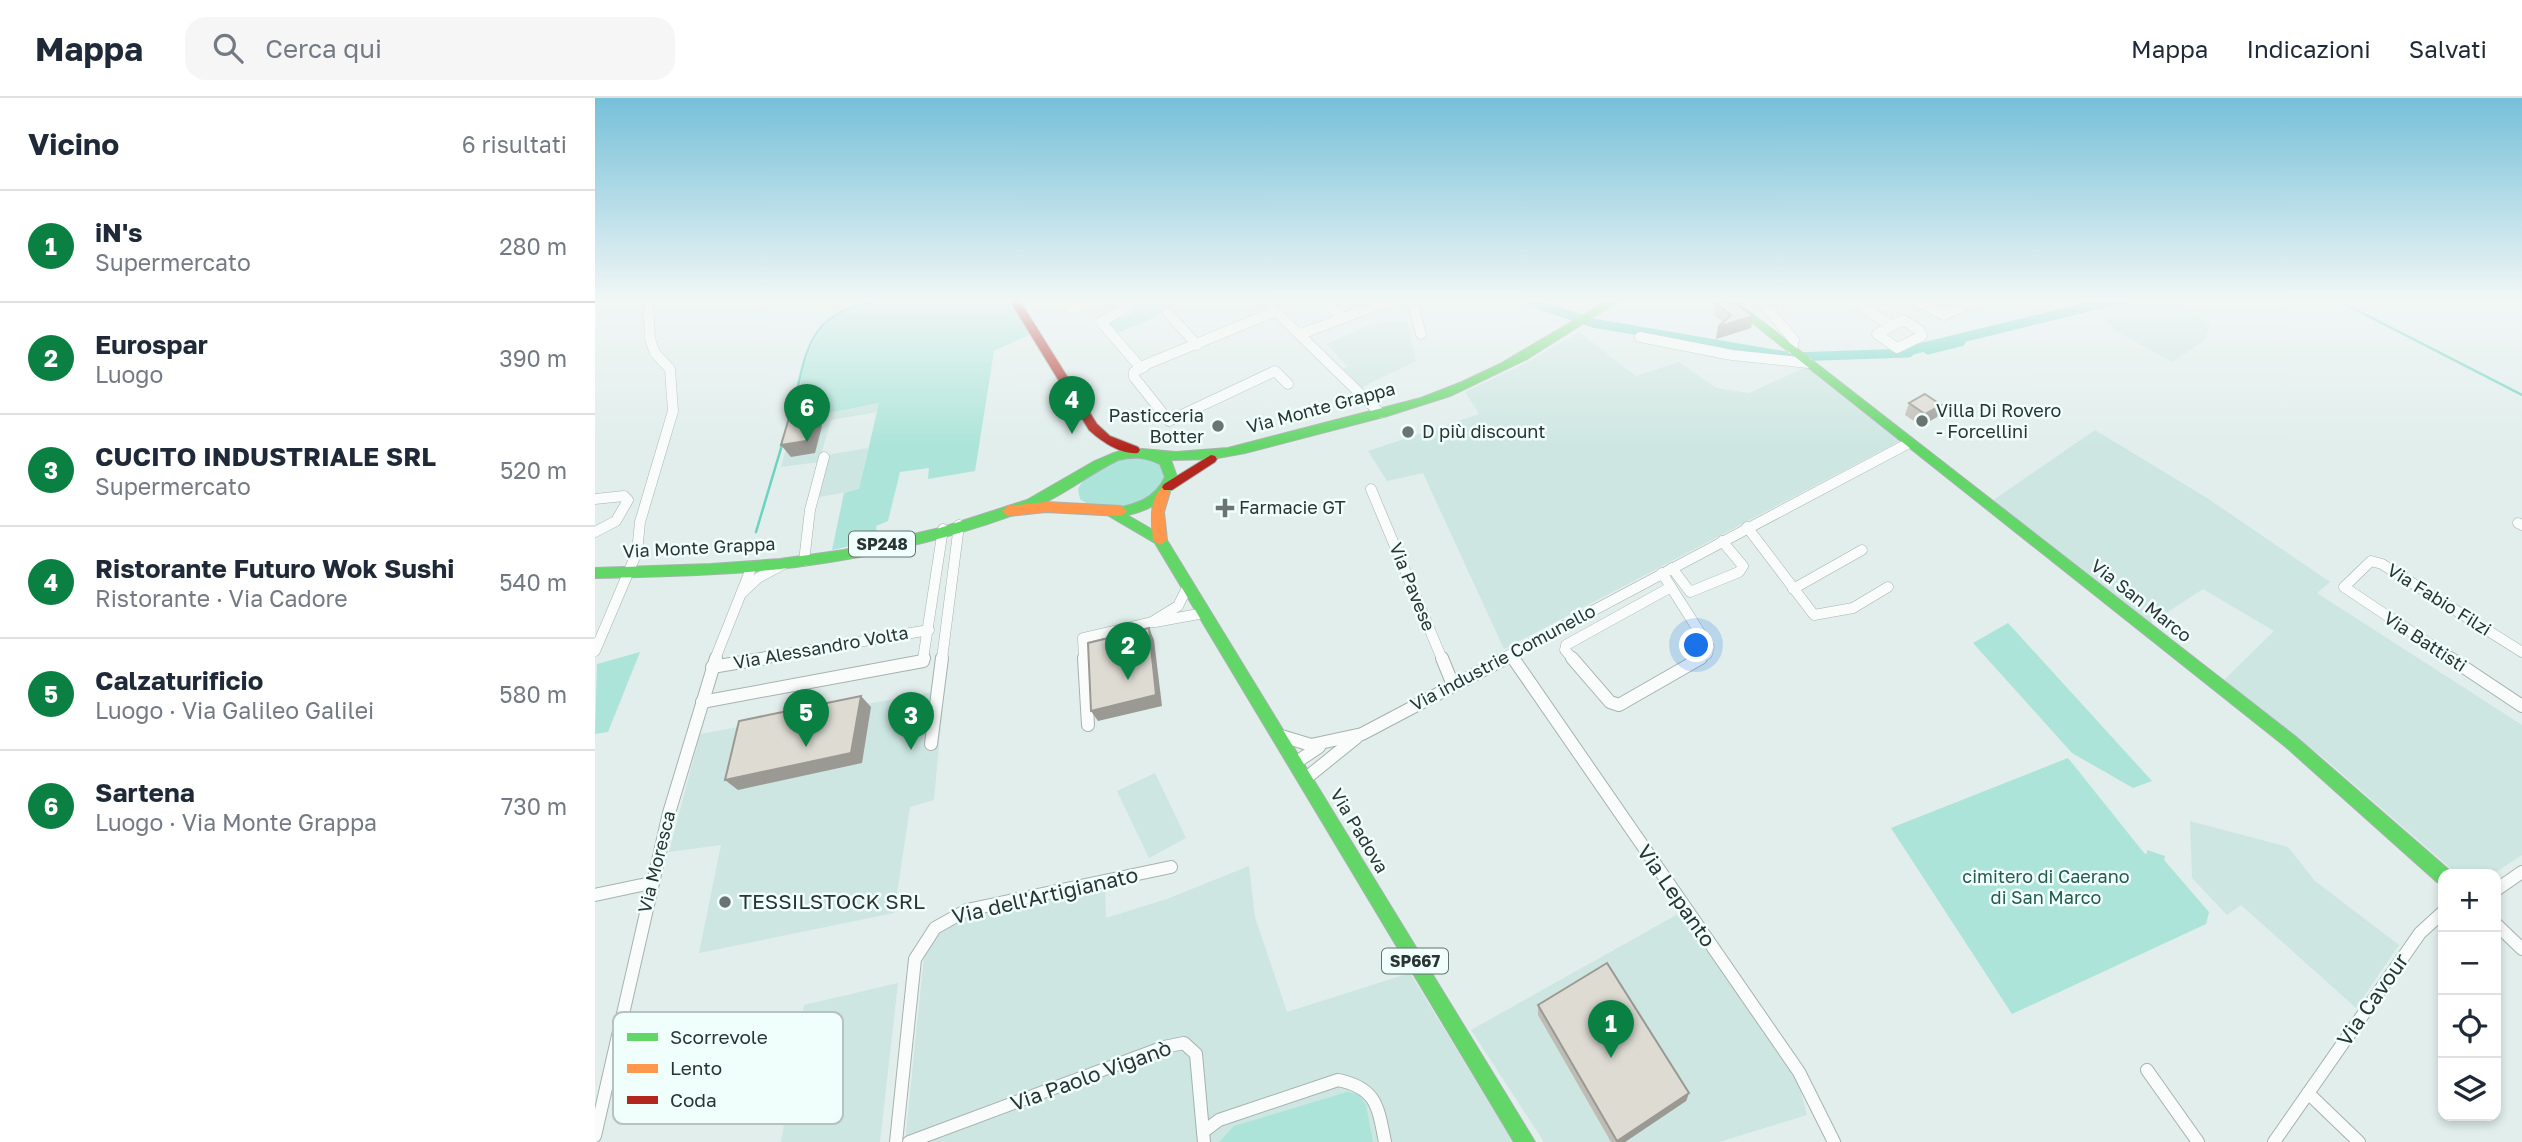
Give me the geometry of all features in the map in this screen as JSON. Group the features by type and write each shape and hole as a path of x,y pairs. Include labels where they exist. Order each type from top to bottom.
{"main road":[{"path":"1046,350 1093,426 1107,439 1140,451"},
{"name":"Via Monte Grappa","path":"1009,511 1081,477 1113,456 1140,451 1192,458 1222,454 1443,394 1486,377 1532,350"},
{"name":"Via San Marco","path":"1792,350 2291,741 2438,872"},
{"path":"1088,509 1078,505 1072,498 1072,488 1096,452 1093,426"},
{"name":"Via Monte Grappa","path":"595,573 756,570 943,529 1009,511 1048,506 1114,513 1141,508 1196,467 1222,454"},
{"path":"1157,455 1171,468 1158,512 1160,540"},
{"name":"Via Padova","path":"1114,513 1160,540 1525,1142"}],"street":[{"path":"595,651 637,552 640,522 673,411 670,369 654,350"},
{"path":"1124,350 1138,366 1144,367"},
{"path":"1186,350 1134,372 1134,377 1169,421 1275,371 1288,384"},
{"path":"1317,350 1380,413"},
{"path":"1708,350 1736,355 1800,356 1798,350"},
{"name":"Via industrie Comunello","path":"1332,742 1362,734 1909,443"},
{"path":"804,561 810,510 824,457"},
{"name":"Via Pavese","path":"1371,489 1453,685"},
{"path":"595,499 624,496 628,500 618,521 605,530 595,532"},
{"path":"931,744 959,525"},
{"path":"1747,527 1814,615 1828,616 1879,596 1888,587"},
{"path":"702,702 923,661 943,529"},
{"path":"1667,571 1690,592 1739,572 1743,566 1723,541"},
{"path":"1793,589 1861,550"},
{"name":"Via Fabio Filzi","path":"2356,573 2371,561 2382,564 2522,652"},
{"name":"Via Moresca","path":"625,1012 651,883 712,667 741,594 756,570"},
{"path":"1667,571 1671,587 1709,647 1707,654 1619,705 1609,702 1565,650 1566,645 1671,587"},
{"name":"Via Battisti","path":"2356,573 2344,587 2356,597 2522,706"},
{"path":"1152,622 1178,606 1188,586"},
{"path":"1178,606 1202,610"},
{"path":"1088,724 1083,638 1152,622 1165,622 1202,610"},
{"name":"Via Alessandro Volta","path":"712,667 929,630"},
{"name":"Via Lepanto","path":"1511,654 1799,1072 1833,1142"},
{"path":"1305,779 1362,734"},
{"path":"1278,735 1311,745 1332,742"},
{"path":"1295,763 1332,742"},
{"name":"Via dell'Artigianato","path":"896,1142 915,959 927,934 946,917 967,909 1171,867"},
{"path":"2501,887 2522,872"},
{"path":"595,895 651,883"},
{"name":"Via Cavour","path":"2274,1142 2420,933 2438,917"},
{"path":"2501,929 2522,949"},
{"name":"Via Paolo Viganò","path":"909,1142 1164,1047 1184,1043 1196,1054 1203,1137"},
{"name":"Via Moresca","path":"595,1136 613,1062"},
{"path":"2147,1070 2198,1142"},
{"name":"Via Paolo Viganò","path":"1203,1137 1219,1120 1338,1080 1358,1083 1377,1100 1385,1142"},
{"path":"2308,1093 2360,1142"}],"shaded area":[{"path":"1332,350 1413,350 1416,361 1362,387 1343,369 1348,366"},
{"path":"1549,350 1602,350 1636,376 1679,362 1716,388 1749,393 1808,366 1900,441 1504,649 1423,473 1387,481 1368,451 1479,414 1465,392"},
{"path":"1893,350 1933,350 1899,358"},
{"path":"2150,350 2190,350 2172,362"},
{"path":"880,403 877,412 831,420 819,462 781,467 794,420"},
{"path":"2095,430 2207,498 2330,582 2317,593 2522,725 2522,855 2501,869 2451,869 2326,760 2224,680 2274,631 2203,589 2151,623 1992,501"},
{"path":"868,448 859,490 819,497 827,455"},
{"path":"944,690 934,800 910,807 894,913 699,953 721,845 669,852 700,734"},
{"path":"1155,773 1186,838 1149,858 1117,791"},
{"path":"2190,821 2288,847 2315,881 2399,945 2356,1008 2241,905 2227,915 2192,878"},
{"path":"1249,866 1255,917 1287,1012 1410,973 1513,1142 905,1142 924,956 937,933 959,917 1105,887 1106,918 1167,899"},
{"path":"1680,913 1797,1078 1807,1115 1719,1142 1544,1142 1471,1030"},
{"path":"898,983 880,1142 781,1142 784,1124 843,1124 843,1012 803,1012 804,1005"}],"green space":[{"path":"811,350 997,350 994,351 975,471 928,479 929,468 900,472 888,521 876,526 878,540 832,550 844,493 859,489 879,403 794,420"},
{"path":"1133,456 1154,461 1164,471 1166,477 1150,495 1140,502 1115,509 1091,505 1080,499 1078,489 1088,476 1102,467"},
{"path":"2008,623 2152,781 2133,788 2072,753 1973,643"},
{"path":"640,652 608,732 595,734 597,664"},
{"name":"cimitero di Caerano di San Marco","path":"2068,758 2144,853 2147,854 2147,850 2165,856 2164,860 2209,912 2206,924 2012,1014 1891,828"},
{"path":"1347,1092 1358,1094 1366,1105 1373,1142 1219,1142 1234,1126"}],"building":[{"path":"1925,394 1941,405 1925,414 1909,403"},
{"path":"813,414 806,441 781,445 789,418"},
{"path":"1149,628 1156,695 1091,711 1088,643"},
{"path":"861,696 851,753 725,780 739,721"},
{"path":"1607,963 1689,1093 1617,1141 1538,1005"}],"waterway":[{"path":"790,419 808,350"},
{"path":"1749,350 1792,357 1909,353"},
{"path":"2434,350 2522,395"},
{"path":"756,532 782,445"}],"traffic: fast":[{"path":"1157,455 1212,455 1383,413 1466,385 1534,350"},
{"path":"1792,350 2291,742 2438,872"},
{"path":"595,573 734,568 844,555 940,533 1032,503 1114,457 1131,453 1148,454 1165,461 1171,477 1164,491 1152,502 1121,511"},
{"path":"1114,513 1160,540 1525,1142"}],"traffic: slow":[{"path":"1160,540 1158,512 1164,492"},
{"path":"1008,511 1046,507 1121,511"}],"traffic: jam":[{"path":"1045,350 1093,427 1106,439 1134,450"},
{"path":"1168,487 1211,459"}],"place":[{"name":"Villa Di Rovero - Forcellini","path":"1922,421"},
{"name":"Pasticceria Botter","path":"1218,426"},
{"name":"D più discount","path":"1408,432"},
{"name":"Ristorante Futuro Wok Sushi","path":"1072,434"},
{"name":"Sartena","path":"807,442"},
{"name":"Farmacie GT","path":"1225,508"},
{"name":"Eurospar","path":"1128,680"},
{"name":"Calzaturificio","path":"806,747"},
{"name":"CUCITO INDUSTRIALE SRL","path":"911,750"},
{"name":"TESSILSTOCK SRL","path":"725,902"},
{"name":"iN's","path":"1611,1058"}]}
